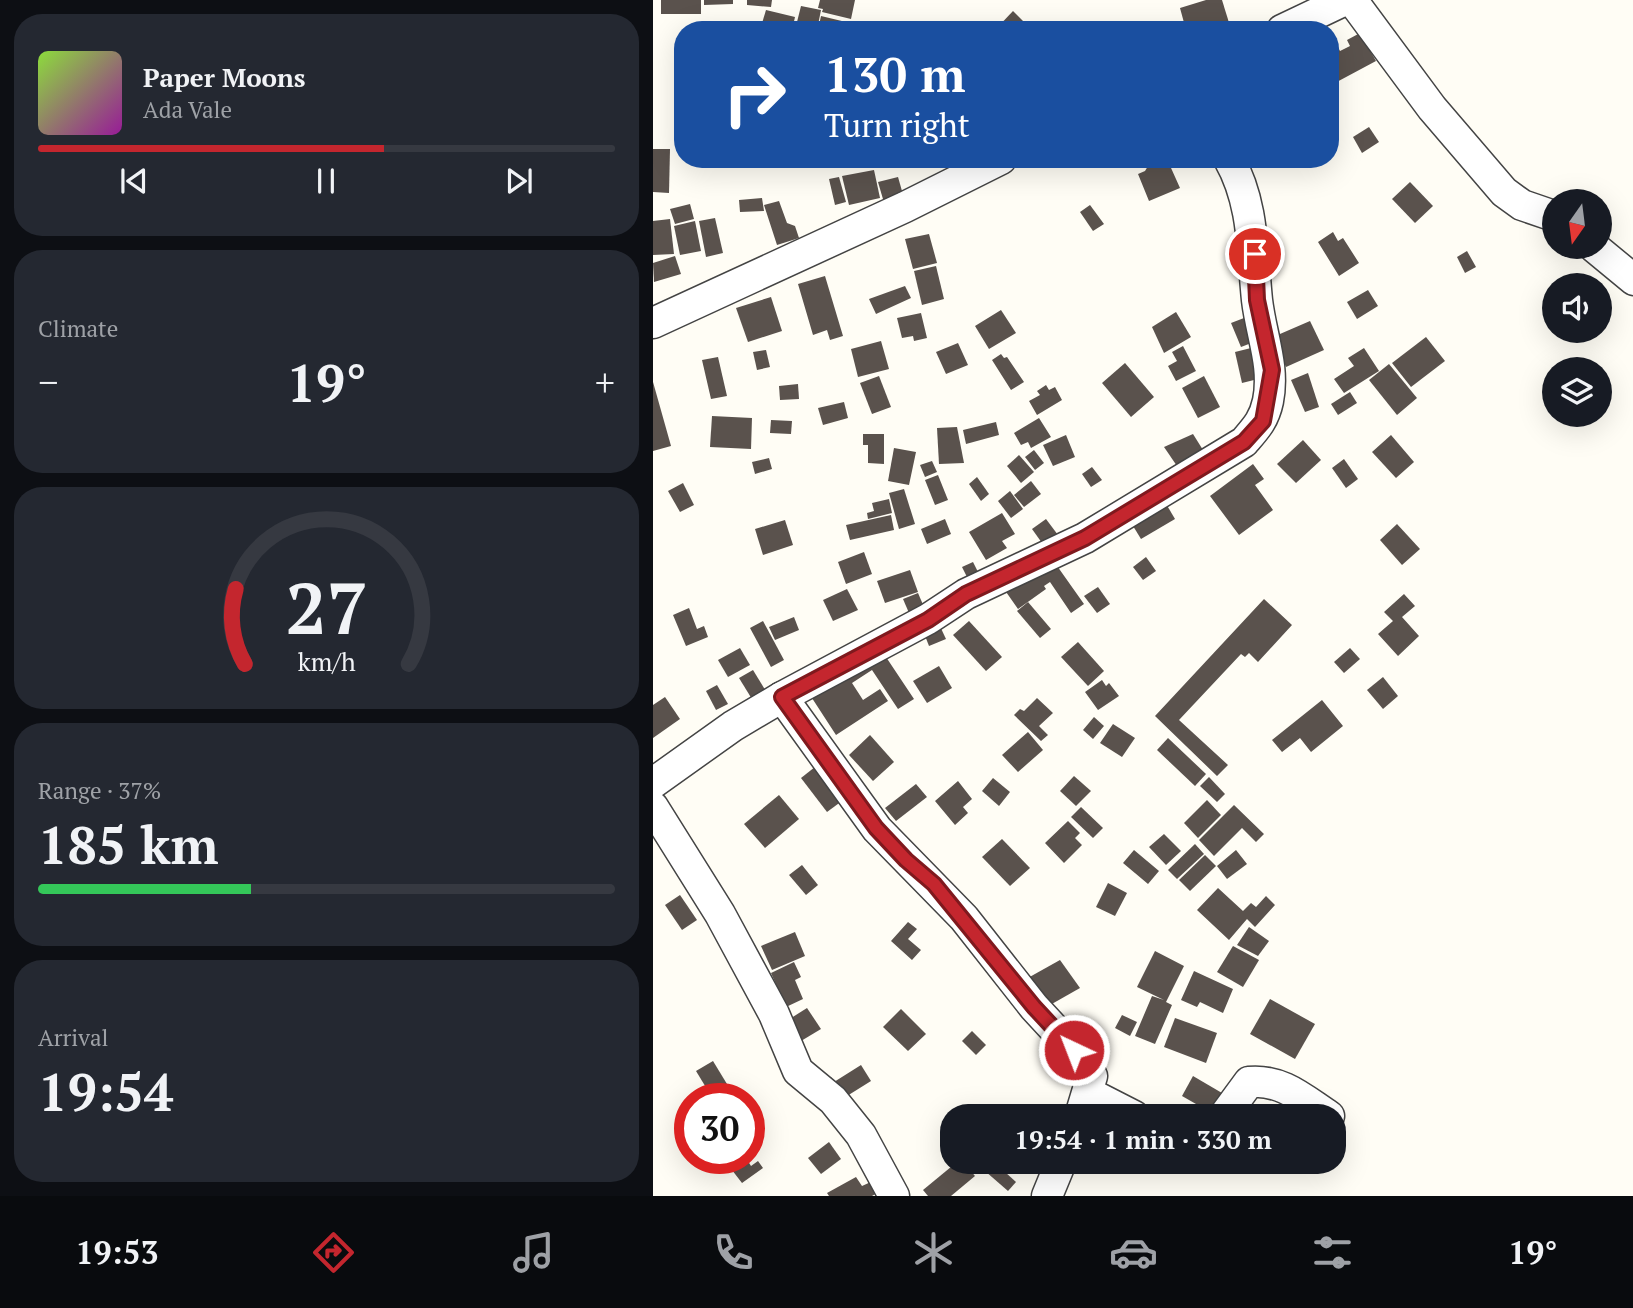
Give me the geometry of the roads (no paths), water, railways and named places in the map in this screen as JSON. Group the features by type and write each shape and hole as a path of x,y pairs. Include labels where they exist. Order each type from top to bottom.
{"street":[{"path":"1301,21 1345,0"},
{"path":"1352,0 1432,108 1503,192 1522,205 1542,212"},
{"path":"653,323 905,207 983,168"},
{"path":"653,783 733,726 782,697 928,620 966,594 1085,538 1244,442 1263,421 1272,370 1257,300 1255,254 1248,211 1240,180 1234,168"},
{"path":"1608,259 1633,280"},
{"path":"782,697 876,828 942,892 1034,1007 1083,1060 1092,1076 1084,1104"},
{"path":"653,807 726,926 774,1014 798,1071 833,1100 861,1135 895,1196"},
{"path":"1233,1104 1249,1082 1265,1080 1281,1084 1310,1104"},
{"path":"1047,1196 1056,1174"}]}
